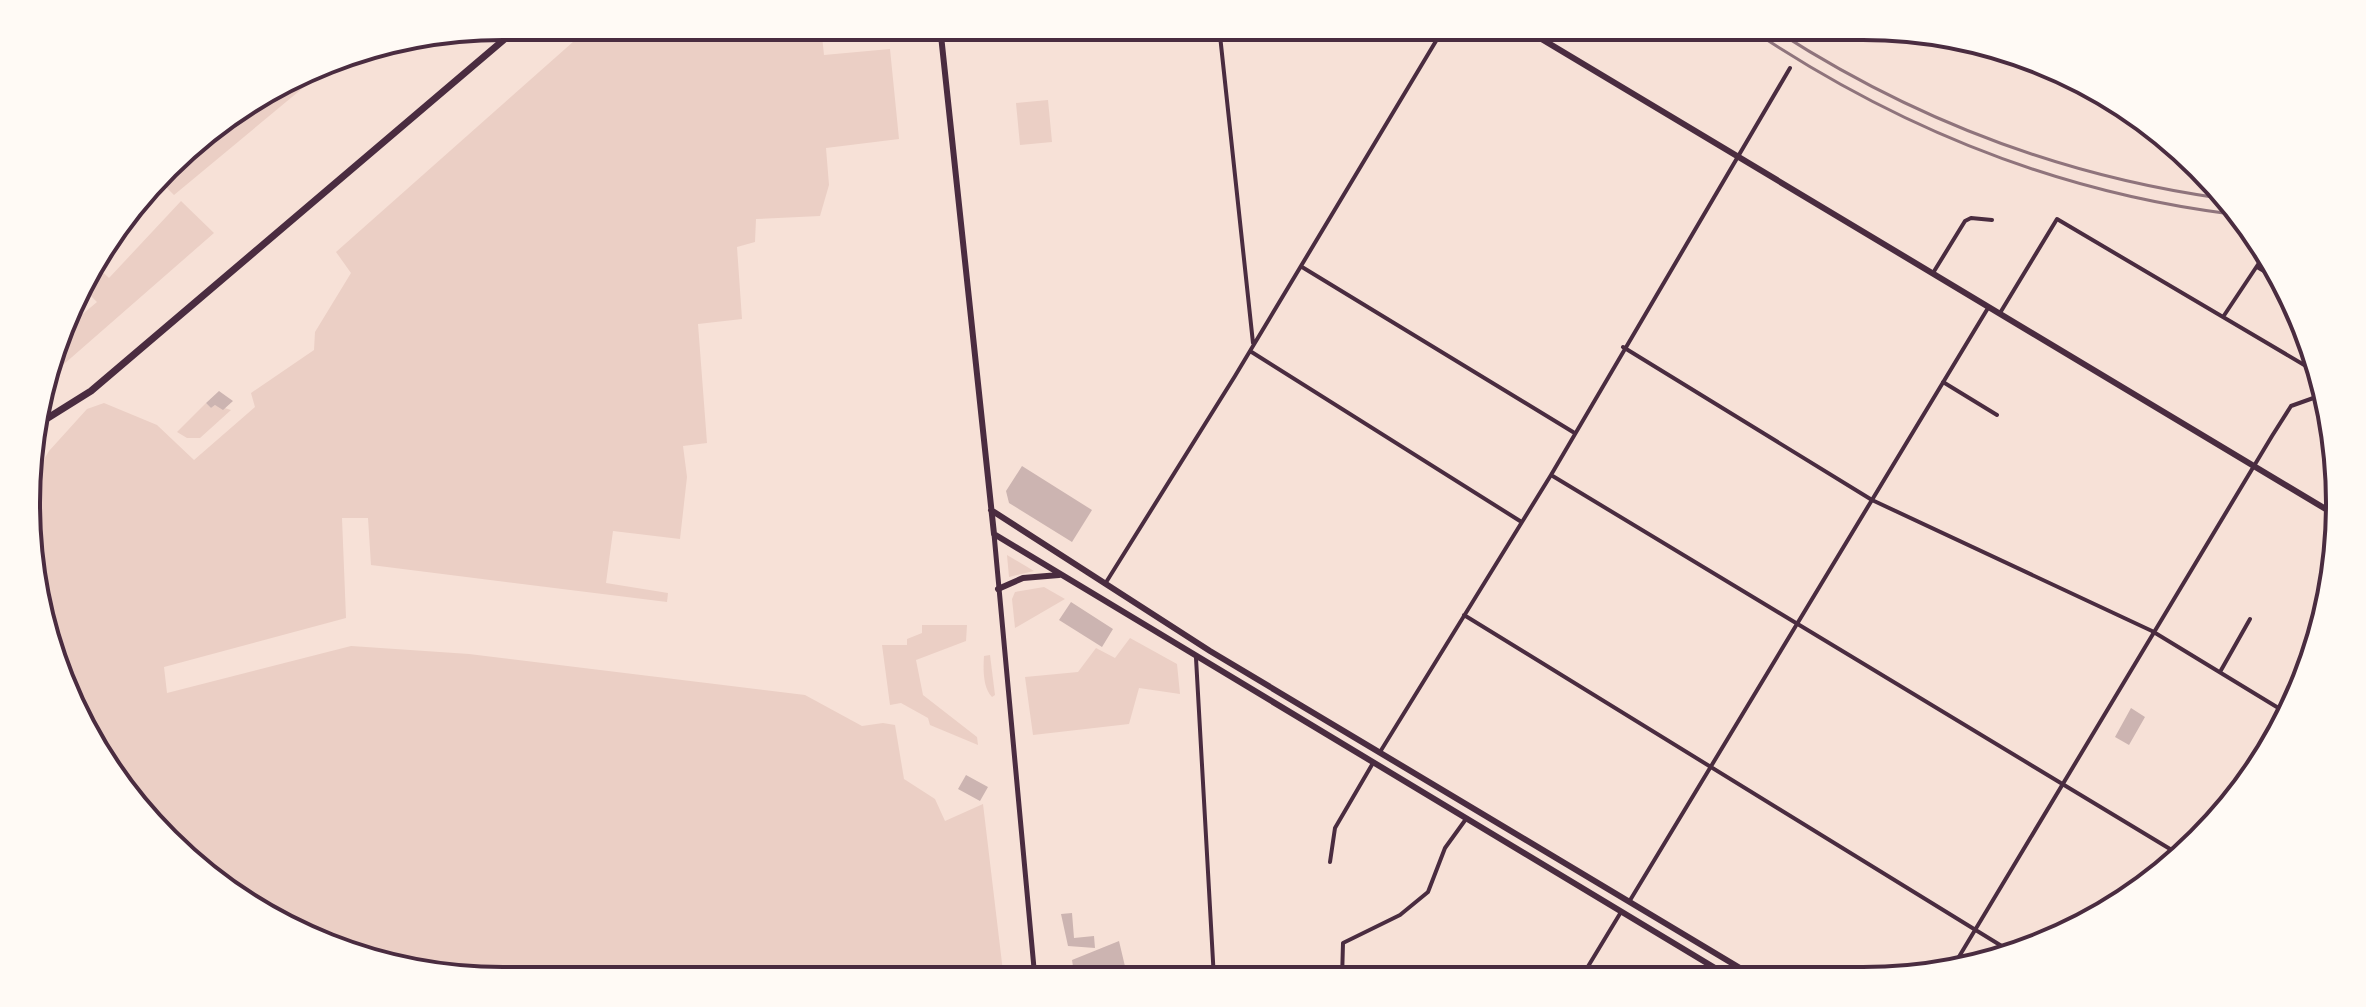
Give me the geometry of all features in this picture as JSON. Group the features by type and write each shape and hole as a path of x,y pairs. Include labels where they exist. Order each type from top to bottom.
{"main road":[{"path":"48,418 91,391 504,40"},
{"path":"941,40 994,534 1713,967"},
{"path":"1543,40 2326,509"},
{"path":"991,510 1105,584 1738,967"},
{"path":"998,589 1023,578 1060,576"}],"street":[{"path":"1220,40 1253,345"},
{"path":"1105,584 1250,351 1437,40"},
{"path":"1380,752 1551,475 1573,432 1790,68"},
{"path":"1932,275 1965,221 1971,218 1992,220"},
{"path":"1999,315 2057,219 2304,365"},
{"path":"2223,317 2259,264"},
{"path":"1301,266 1573,432"},
{"path":"2257,267 2263,271"},
{"path":"1629,902 1988,308"},
{"path":"1623,347 1872,500 2152,631 2278,708"},
{"path":"1250,351 1520,521"},
{"path":"1943,382 1997,415"},
{"path":"1959,957 2059,785 2291,406 2313,398"},
{"path":"1551,475 1798,622 2059,785 2171,850"},
{"path":"994,534 1034,967"},
{"path":"1464,615 2000,945"},
{"path":"2220,672 2250,619"},
{"path":"1196,658 1213,967"},
{"path":"1330,862 1329,846 1335,828 1373,763"},
{"path":"1342,967 1343,943 1400,915 1428,892 1445,848 1466,819"},
{"path":"1588,967 1621,912"}],"shaded area":[{"path":"575,40 822,40 824,55 890,49 899,139 826,148 829,185 820,216 756,219 755,242 737,247 742,319 698,324 707,443 683,446 687,477 680,539 613,531 606,583 668,593 667,602 371,565 368,518 342,518 346,618 164,667 167,693 351,646 469,654 805,695 862,726 895,725 904,779 935,799 945,821 983,804 1002,967 504,967 413,958 326,932 272,905 221,871 155,809 102,735 75,681 65,652 44,564 40,504 42,462 87,409 104,403 157,425 194,460 255,407 251,393 314,350 315,332 351,273 336,252"},
{"path":"309,83 174,195 166,187 198,155 246,118"},
{"path":"1048,100 1052,142 1020,145 1016,103"},
{"path":"181,201 214,233 62,366 79,317 97,302 90,295 102,272 109,278"},
{"path":"206,403 211,408 215,405 231,410 200,438 187,438 177,432"},
{"path":"1007,555 1034,571 1009,577"},
{"path":"1044,587 1065,599 1015,628 1012,599 1015,592"},
{"path":"922,625 967,625 966,641 916,660 923,695 977,737 978,745 930,725 928,718 901,703 890,705 882,645 907,645 907,639 922,633"},
{"path":"1130,638 1177,664 1180,694 1139,688 1129,724 1033,735 1025,677 1078,672 1096,648 1115,658"},
{"path":"990,655 995,695 992,697 984,672 984,656"}],"building":[{"path":"219,391 233,401 223,410 215,405 211,408 206,403"},
{"path":"1022,466 1092,510 1072,542 1009,503 1006,491"},
{"path":"1071,602 1113,629 1102,647 1059,620"},
{"path":"2131,708 2145,717 2129,745 2115,737"},
{"path":"966,775 988,787 980,801 958,789"},
{"path":"1072,913 1074,938 1094,936 1095,948 1068,946 1061,914"},
{"path":"1119,941 1125,967 1073,967 1072,960"}],"railway":[{"path":"1768,40 1859,94 1977,149 2102,189 2223,213"},
{"path":"1792,40 1874,88 1985,137 2100,174 2209,196"}]}
